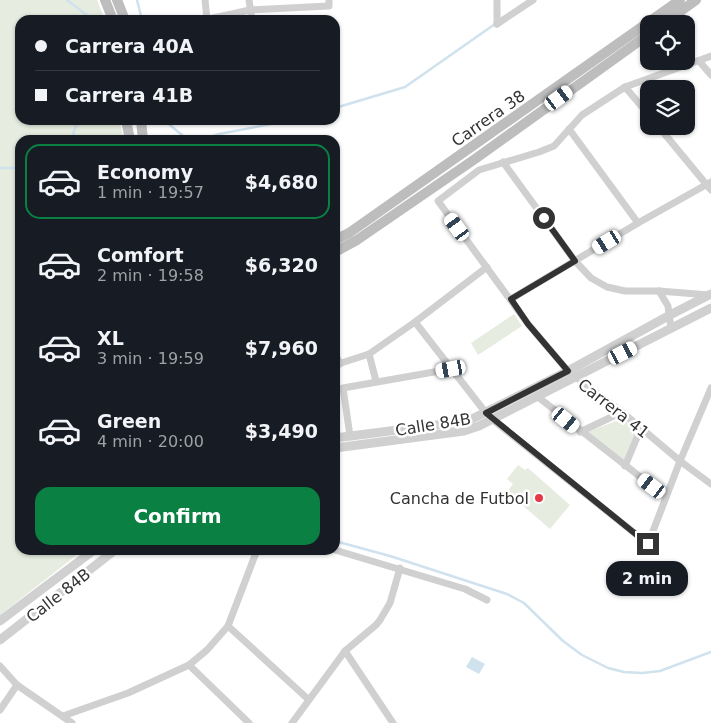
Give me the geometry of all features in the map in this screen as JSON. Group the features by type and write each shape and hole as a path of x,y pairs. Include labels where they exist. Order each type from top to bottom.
{"main road":[{"path":"104,0 111,15"},
{"path":"117,0 124,15"},
{"name":"Carrera 38","path":"340,238 484,139 680,0"},
{"path":"675,15 696,0"},
{"name":"Carrera 38","path":"340,249 357,240 475,159 640,40"},
{"path":"475,159 479,170"}],"street":[{"path":"205,0 206,15"},
{"path":"249,0 251,15"},
{"path":"228,15 286,4 329,6 328,0"},
{"path":"497,0 497,24 533,0"},
{"path":"479,170 554,146 582,115 625,87 711,56"},
{"path":"699,61 711,75"},
{"path":"625,87 640,104"},
{"path":"569,129 638,223"},
{"path":"511,299 638,223 710,186 666,135"},
{"path":"503,162 575,261 591,278 607,287 625,291 659,291 711,295"},
{"name":"Carrera 41","path":"479,170 438,201 528,324 572,374 711,484"},
{"path":"340,363 369,354 415,322 487,267"},
{"path":"659,291 664,298 670,315 671,328"},
{"name":"Calle 84B","path":"340,447 464,431 493,420 538,397 572,374 670,315 711,295"},
{"name":"Calle 84B","path":"340,437 460,422 486,413 711,308"},
{"path":"415,322 493,420 648,544 711,388"},
{"path":"369,354 376,381"},
{"path":"350,436 343,388 451,369"},
{"path":"538,397 580,432 666,497"},
{"path":"580,432 622,412"},
{"path":"625,466 641,428"},
{"path":"340,551 465,589 487,600"},
{"name":"Calle 84B","path":"0,621 87,555"},
{"name":"Calle 84B","path":"0,640 109,555"},
{"path":"63,716 128,693 189,665 207,650 228,626 255,555"},
{"path":"292,723 345,651 380,620 390,603 400,568"},
{"path":"228,626 309,700"},
{"path":"345,651 393,723"},
{"path":"189,665 249,723"},
{"path":"0,666 17,685 72,723"},
{"path":"0,710 17,685"}],"shaded area":[{"path":"0,0 97,0 103,15 15,15 15,125 120,125 123,135 15,135 15,555 77,555 0,615"},
{"path":"514,314 522,326 478,355 471,343"},
{"path":"624,418 638,430 624,460 587,432"},
{"name":"Cancha de Futbol","path":"518,465 525,470 528,468 570,505 550,529 507,492 513,484 507,479"}],"water":[{"path":"472,657 485,664 479,674 466,667"}],"waterway":[{"path":"67,0 86,15"},
{"path":"137,0 141,15"},
{"path":"340,106 405,87 495,24"},
{"path":"73,135 76,125"},
{"path":"170,125 182,135"},
{"path":"216,135 266,125"},
{"path":"0,168 15,168"},
{"path":"340,542 390,556 507,594 524,603 563,641 582,655 608,668 624,672 660,671 711,652"}],"place":[{"name":"Cancha de Futbol","path":"539,498"}],"route":[{"path":"544,218 575,261 511,299 528,324 568,371 486,413 648,544"}]}
